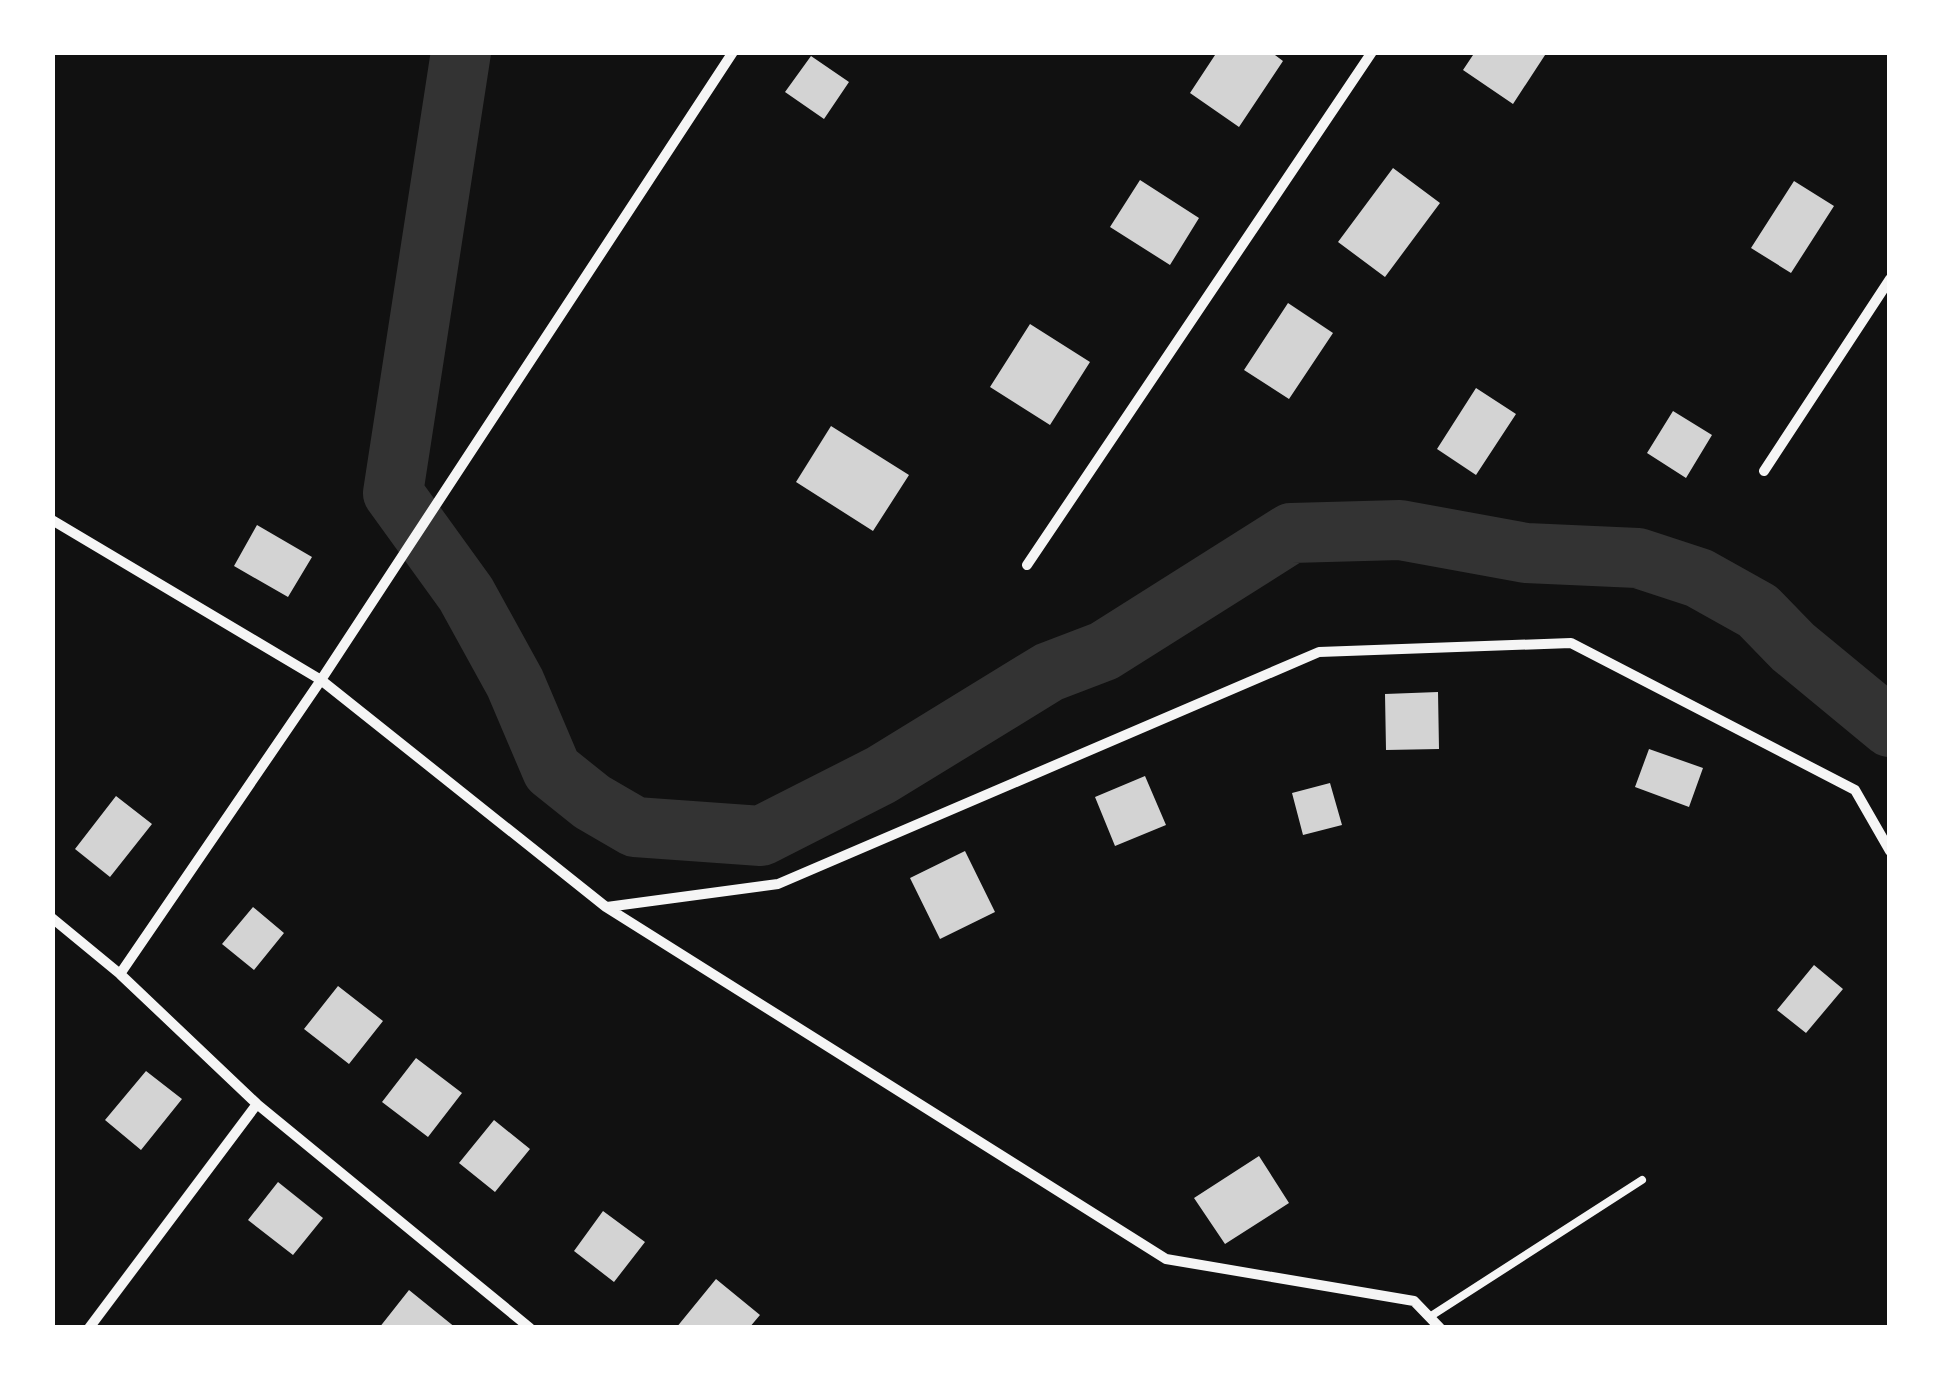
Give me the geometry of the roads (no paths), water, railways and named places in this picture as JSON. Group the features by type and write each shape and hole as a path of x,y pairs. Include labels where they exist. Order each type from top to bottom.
{"street":[{"path":"120,974 321,680 732,52"},
{"path":"1027,565 1372,52"},
{"path":"1764,471 1890,279"},
{"path":"52,520 321,680 606,907 1166,1259 1414,1300 1440,1328"},
{"path":"606,907 778,884 1319,652 1570,643 1855,790 1890,851"},
{"path":"52,918 120,974 257,1104 530,1328"},
{"path":"89,1328 257,1104"}],"lane":[{"path":"1431,1316 1642,1180"}],"waterway":[{"path":"461,52 393,493 466,594 515,683 552,770 592,802 635,827 761,836 881,775 1049,672 1104,651 1291,533 1400,530 1526,553 1638,558 1699,578 1758,611 1793,647 1890,727"}]}
